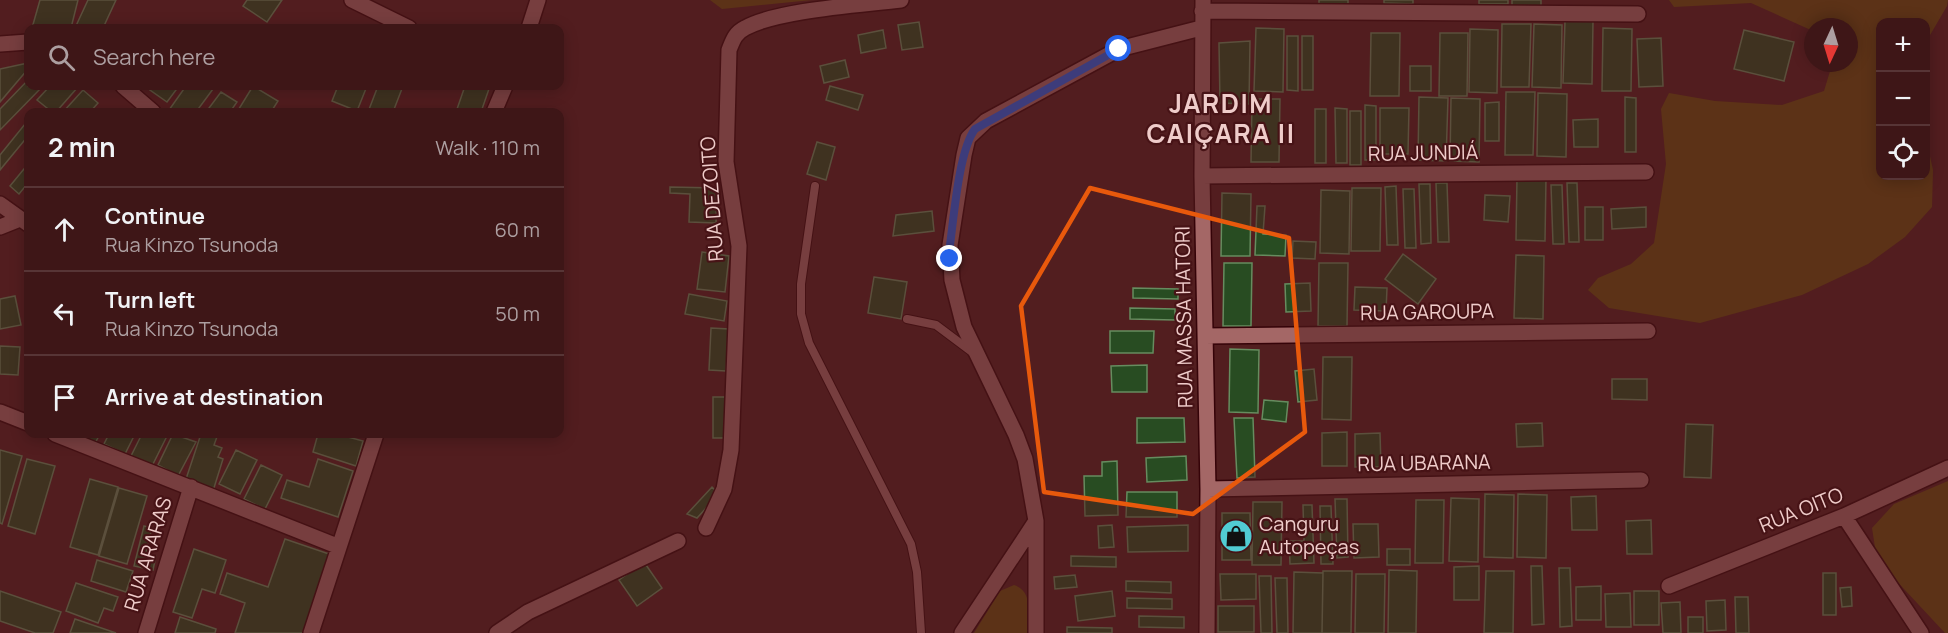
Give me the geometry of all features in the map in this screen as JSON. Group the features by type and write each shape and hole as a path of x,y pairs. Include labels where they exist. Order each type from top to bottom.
{"street":[{"path":"352,0 400,24"},
{"path":"530,24 538,0"},
{"name":"RUA DEZOITO","path":"706,528 724,489 731,450 739,246 726,162 729,50 734,36 744,28 782,16 901,0"},
{"path":"1202,5 1638,14"},
{"name":"RUA MASSA HATORI","path":"1202,5 1202,176 1208,489 1207,633"},
{"path":"1036,633 1035,521 1021,446 964,327 952,280 950,245 968,138 986,121 1119,49 1201,28"},
{"path":"0,44 24,42"},
{"path":"128,90 148,108"},
{"path":"496,108 503,90"},
{"name":"RUA JUNDIÁ","path":"1202,176 1646,172"},
{"path":"0,204 24,222"},
{"path":"0,227 24,222"},
{"name":"RUA GAROUPA","path":"1205,336 1648,331"},
{"path":"0,412 24,421"},
{"path":"65,438 337,546"},
{"path":"310,633 375,438"},
{"name":"RUA OITO","path":"1669,586 1844,516 1948,468"},
{"name":"RUA UBARANA","path":"1208,489 1641,480"},
{"name":"RUA ARARAS","path":"146,633 191,487"},
{"path":"1844,516 1921,633"},
{"path":"962,633 1035,521"},
{"path":"498,632 528,612 678,541"}],"lane":[{"path":"815,186 801,284 801,315 809,343 911,544 917,572 921,633"},
{"path":"907,319 936,326 978,356"}],"highlighted area":[{"path":"1090,188 1289,238 1305,432 1193,514 1044,492 1021,306"}],"shaded area":[{"path":"710,0 812,0 722,9"},
{"path":"1669,0 1948,0 1947,6 1930,35 1930,18 1876,18 1876,180 1930,180 1930,156 1933,170 1932,207 1905,237 1868,264 1802,295 1700,323 1609,308 1588,290 1598,278 1631,264 1654,243 1666,164 1661,109 1669,93 1715,101 1782,105 1824,91 1830,72 1858,72 1858,18 1804,18 1804,27 1751,3 1674,7"},
{"path":"1948,481 1948,633 1945,633 1877,560 1872,528 1894,504"},
{"path":"1014,585 1025,593 1027,599 1028,633 974,633 1000,591"}],"building":[{"path":"40,0 78,0 72,24 33,24"},
{"path":"88,0 116,0 105,24 77,24"},
{"path":"247,0 282,0 267,22 243,6"},
{"path":"1319,0 1348,0 1348,5 1319,4"},
{"path":"1384,0 1413,0 1413,4 1384,3"},
{"path":"1479,0 1508,0 1508,4 1479,4"},
{"path":"1512,0 1541,0 1541,7 1512,6"},
{"path":"1565,21 1593,21 1592,84 1563,83"},
{"path":"919,22 923,47 902,50 898,25"},
{"path":"1502,24 1531,24 1529,87 1501,87"},
{"path":"1534,24 1562,25 1561,88 1532,87"},
{"path":"1256,28 1284,29 1283,92 1254,91"},
{"path":"1603,28 1632,29 1631,91 1602,91"},
{"path":"1470,29 1498,30 1497,93 1469,92"},
{"path":"883,30 886,48 861,53 858,35"},
{"path":"1744,30 1794,42 1784,81 1734,69"},
{"path":"1371,33 1400,33 1399,96 1370,96"},
{"path":"1440,33 1468,33 1467,96 1439,96"},
{"path":"1287,36 1298,36 1298,91 1287,90"},
{"path":"1302,36 1313,36 1313,90 1302,90"},
{"path":"1661,38 1663,86 1639,87 1637,39"},
{"path":"1250,41 1249,104 1220,103 1219,43"},
{"path":"845,60 849,77 824,83 820,66"},
{"path":"24,64 24,74 0,102 0,69"},
{"path":"1410,66 1431,66 1431,91 1410,91"},
{"path":"24,84 24,90 39,90 0,130 0,109"},
{"path":"830,86 863,95 858,110 826,100"},
{"path":"46,90 75,90 60,108 47,108 37,100"},
{"path":"83,90 98,103 94,108 67,108"},
{"path":"150,90 176,90 167,102"},
{"path":"183,90 212,90 199,108 170,108"},
{"path":"251,90 260,90 278,101 274,108 239,108"},
{"path":"336,90 365,90 358,108 350,108 332,101"},
{"path":"376,90 401,90 395,108 370,108"},
{"path":"464,90 489,90 482,108 457,108"},
{"path":"221,92 237,102 233,108 209,108"},
{"path":"1506,92 1535,92 1533,155 1505,155"},
{"path":"1538,93 1567,94 1566,157 1537,156"},
{"path":"1419,97 1448,98 1446,161 1418,160"},
{"path":"1625,97 1636,98 1636,152 1625,152"},
{"path":"1451,98 1480,99 1479,162 1450,161"},
{"path":"1252,99 1280,99 1279,162 1251,162"},
{"path":"1499,102 1499,141 1485,141 1485,103"},
{"path":"1365,105 1376,106 1376,160 1365,160"},
{"path":"1335,108 1347,109 1347,163 1336,163"},
{"path":"1380,108 1409,108 1408,154 1380,154"},
{"path":"1315,109 1326,109 1326,163 1315,163"},
{"path":"1350,111 1361,111 1361,165 1350,165"},
{"path":"1598,119 1598,147 1574,147 1573,120"},
{"path":"24,125 24,141 0,170 0,155"},
{"path":"817,142 835,147 826,180 807,174"},
{"path":"24,169 24,188 19,194 10,186"},
{"path":"1517,177 1546,178 1545,241 1516,240"},
{"path":"1436,183 1447,183 1449,242 1438,242"},
{"path":"1567,183 1577,183 1579,242 1569,242"},
{"path":"1419,184 1430,184 1431,243 1421,244"},
{"path":"1551,185 1562,185 1564,244 1553,244"},
{"path":"1396,186 1398,245 1387,245 1385,187"},
{"path":"670,187 717,188 716,223 689,222 690,194 670,193"},
{"path":"1352,188 1381,188 1380,251 1351,251"},
{"path":"1403,189 1414,189 1416,248 1405,248"},
{"path":"1321,190 1350,191 1349,254 1320,253"},
{"path":"1222,193 1251,194 1250,256 1221,256"},
{"path":"1485,195 1510,196 1508,222 1484,220"},
{"path":"1257,206 1265,206 1263,234 1286,235 1285,256 1255,255"},
{"path":"1585,207 1603,207 1603,240 1585,240"},
{"path":"1646,207 1646,227 1612,229 1611,209"},
{"path":"932,211 934,231 893,236 896,215"},
{"path":"1293,241 1316,242 1315,259 1292,258"},
{"path":"702,252 729,256 725,292 697,289"},
{"path":"1403,254 1436,279 1418,304 1385,279"},
{"path":"1516,255 1544,256 1543,319 1514,318"},
{"path":"1224,263 1252,263 1251,326 1223,326"},
{"path":"1319,263 1348,263 1347,326 1318,326"},
{"path":"874,277 907,282 901,319 868,313"},
{"path":"1310,283 1311,311 1286,312 1285,284"},
{"path":"1355,287 1387,288 1386,311 1354,310"},
{"path":"1133,288 1178,289 1178,299 1133,298"},
{"path":"689,294 727,301 724,321 685,314"},
{"path":"15,296 21,325 0,329 0,299"},
{"path":"1130,308 1175,309 1175,320 1130,319"},
{"path":"711,328 729,329 726,371 709,370"},
{"path":"1110,331 1154,331 1153,353 1110,353"},
{"path":"0,346 20,347 18,375 0,374"},
{"path":"1230,349 1259,350 1258,413 1229,412"},
{"path":"1323,357 1352,357 1351,420 1322,419"},
{"path":"1147,365 1147,392 1112,392 1111,366"},
{"path":"1314,369 1317,400 1298,402 1295,371"},
{"path":"1612,379 1647,379 1647,400 1612,399"},
{"path":"713,397 729,397 729,438 713,438"},
{"path":"1264,400 1288,402 1286,422 1262,419"},
{"path":"1137,418 1184,418 1185,442 1137,443"},
{"path":"1234,418 1253,418 1255,477 1237,478"},
{"path":"1542,423 1543,446 1517,447 1516,424"},
{"path":"1686,424 1713,425 1711,478 1684,477"},
{"path":"1347,432 1347,466 1322,466 1322,433"},
{"path":"1380,433 1381,467 1355,467 1355,434"},
{"path":"80,438 98,438 94,445"},
{"path":"107,438 133,438 125,454 104,444"},
{"path":"140,438 166,438 152,466 131,456"},
{"path":"171,438 184,438 196,442 178,476 158,465"},
{"path":"200,438 217,438 214,445 222,448 218,457 223,459 213,491 185,482"},
{"path":"317,438 352,438 363,441 356,466 313,452"},
{"path":"0,450 22,456 2,524 0,523"},
{"path":"236,450 257,460 240,494 219,484"},
{"path":"1186,456 1187,480 1147,482 1146,458"},
{"path":"27,459 55,466 35,534 8,526"},
{"path":"318,459 353,471 338,517 281,498 287,480 309,487"},
{"path":"1117,461 1118,515 1085,516 1084,476 1102,476 1102,462"},
{"path":"261,465 282,475 265,509 244,499"},
{"path":"90,479 118,487 98,555 70,547"},
{"path":"712,487 719,494 697,518 687,514"},
{"path":"119,488 147,496 127,564 99,556"},
{"path":"1127,492 1177,492 1177,517 1126,517"},
{"path":"1485,494 1514,495 1513,558 1484,557"},
{"path":"1518,494 1547,495 1546,558 1517,557"},
{"path":"1596,496 1597,530 1572,530 1571,497"},
{"path":"1451,498 1479,499 1478,562 1449,561"},
{"path":"1335,499 1347,499 1348,557 1337,558"},
{"path":"1416,500 1444,500 1443,563 1415,563"},
{"path":"1253,502 1282,502 1281,565 1252,565"},
{"path":"1303,505 1312,505 1314,563 1290,564 1289,541 1304,541"},
{"path":"1320,506 1331,506 1333,564 1321,564"},
{"name":"Canguru Autopeças","path":"1222,513 1250,513 1251,560 1222,560"},
{"path":"1651,520 1652,554 1627,554 1626,521"},
{"path":"1353,524 1378,524 1379,557 1354,558"},
{"path":"1112,525 1114,547 1099,548 1098,526"},
{"path":"1188,525 1188,551 1128,552 1127,527"},
{"path":"144,526 152,528 146,553 156,556 153,570 134,566"},
{"path":"285,539 332,555 304,633 235,633 245,603 220,594 227,573 268,587"},
{"path":"194,549 226,560 215,593 202,589 192,618 173,612"},
{"path":"1387,549 1410,549 1410,565 1387,565"},
{"path":"1071,556 1116,557 1116,567 1071,566"},
{"path":"97,560 133,571 126,592 91,581"},
{"path":"644,562 662,588 637,606 619,580"},
{"path":"1479,566 1479,600 1454,600 1454,567"},
{"path":"1531,566 1542,566 1544,624 1532,625"},
{"path":"1559,568 1570,568 1572,626 1560,627"},
{"path":"1389,570 1417,571 1416,633 1388,633"},
{"path":"1323,571 1352,571 1351,633 1322,633"},
{"path":"1486,571 1514,571 1513,633 1484,633"},
{"path":"1294,572 1323,573 1322,633 1293,633"},
{"path":"1823,573 1836,573 1836,615 1823,615"},
{"path":"1220,574 1256,574 1256,599 1221,600"},
{"path":"1356,574 1385,574 1384,633 1355,633"},
{"path":"1075,575 1077,587 1055,589 1054,577"},
{"path":"1259,576 1271,576 1272,633 1261,633"},
{"path":"1275,578 1287,578 1288,633 1277,633"},
{"path":"1126,581 1171,582 1171,593 1126,591"},
{"path":"76,583 118,597 113,611 104,608 98,623 66,611"},
{"path":"1601,586 1601,620 1576,620 1576,587"},
{"path":"1851,587 1852,606 1842,607 1840,588"},
{"path":"0,591 61,612 53,633 35,633 0,621"},
{"path":"1112,591 1115,616 1078,621 1075,596"},
{"path":"1634,591 1659,591 1659,625 1634,625"},
{"path":"1630,593 1631,627 1606,627 1605,594"},
{"path":"1735,597 1748,597 1749,633 1736,633"},
{"path":"1127,598 1172,599 1172,609 1127,608"},
{"path":"1725,600 1726,630 1707,631 1706,601"},
{"path":"1680,602 1681,633 1663,633 1661,603"},
{"path":"1218,606 1254,606 1254,632 1218,632"},
{"path":"1139,616 1184,617 1184,628 1139,627"},
{"path":"180,617 216,629 215,633 175,633"},
{"path":"1688,617 1703,617 1703,633 1688,633"},
{"path":"75,619 116,633 70,633"},
{"path":"1067,627 1112,628 1112,633 1067,633"}],"place":[{"name":"Canguru Autopeças","path":"1236,536"}],"district":[{"name":"JARDIM CAIÇARA II","path":"1221,119"}],"route":[{"path":"950,259 950,245 964,155 968,138 975,129 1119,49"}]}
